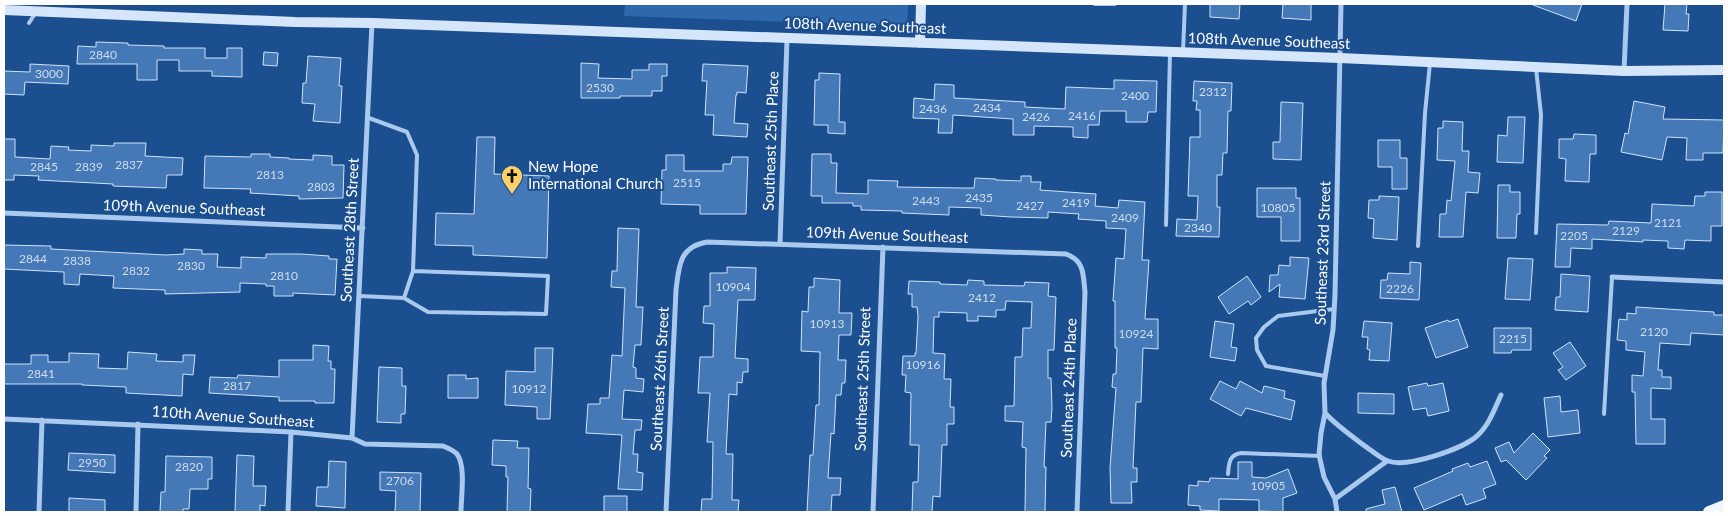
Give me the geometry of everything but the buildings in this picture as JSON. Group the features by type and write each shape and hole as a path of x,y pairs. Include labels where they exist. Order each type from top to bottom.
{"main road":[{"path":"1709,512 1724,506"}],"street":[{"path":"920,43 921,4"},
{"name":"Southeast 23rd Street","path":"1337,512 1335,499 1324,477 1320,456 1321,433 1325,413 1325,376 1334,330 1341,4"},
{"path":"1624,71 1627,4"},
{"name":"108th Avenue Southeast","path":"4,10 37,12 77,9 295,22 372,23 1340,58 1536,68 1624,71 1724,70"},
{"name":"Southeast 28th Street","path":"352,438 369,118 372,23"},
{"name":"Southeast 25th Place","path":"780,243 787,39"},
{"name":"109th Avenue Southeast","path":"4,213 363,228"},
{"name":"109th Avenue Southeast","path":"688,249 697,244 707,242 1066,254 1077,260 1081,265"},
{"name":"Southeast 25th Street","path":"873,512 883,247"},
{"name":"Southeast 26th Street","path":"666,512 676,290 679,269 683,256 688,249"},
{"name":"Southeast 24th Place","path":"1077,512 1085,292 1081,265"},
{"path":"1612,277 1724,282"},
{"path":"1325,413 1336,426 1387,461 1398,463 1411,462 1455,450 1468,444 1479,434 1501,395"},
{"name":"110th Avenue Southeast","path":"4,419 291,432 352,438 365,444 443,446 458,455 462,468 461,512"},
{"path":"39,512 42,420"},
{"path":"136,512 138,424"},
{"path":"288,512 291,432"},
{"path":"1335,499 1387,461"}],"lane":[{"path":"1095,4 1115,4"},
{"path":"1182,53 1185,4"},
{"path":"29,23 37,12"},
{"path":"1166,225 1170,53"},
{"path":"1418,246 1425,113 1430,63"},
{"path":"1536,68 1541,115 1536,233"},
{"path":"369,118 407,132 417,155 413,271 404,298"},
{"path":"360,296 404,298 428,312 546,314 548,276 413,271"},
{"path":"1604,414 1612,277"},
{"path":"1325,376 1266,366 1257,350 1256,338 1264,327 1278,316 1334,309"},
{"path":"1228,474 1230,460 1235,454 1320,456"}],"shaded area":[{"path":"625,4 908,4 907,26 624,16"}],"place":[{"name":"New Hope International Church","path":"512,195"}]}
